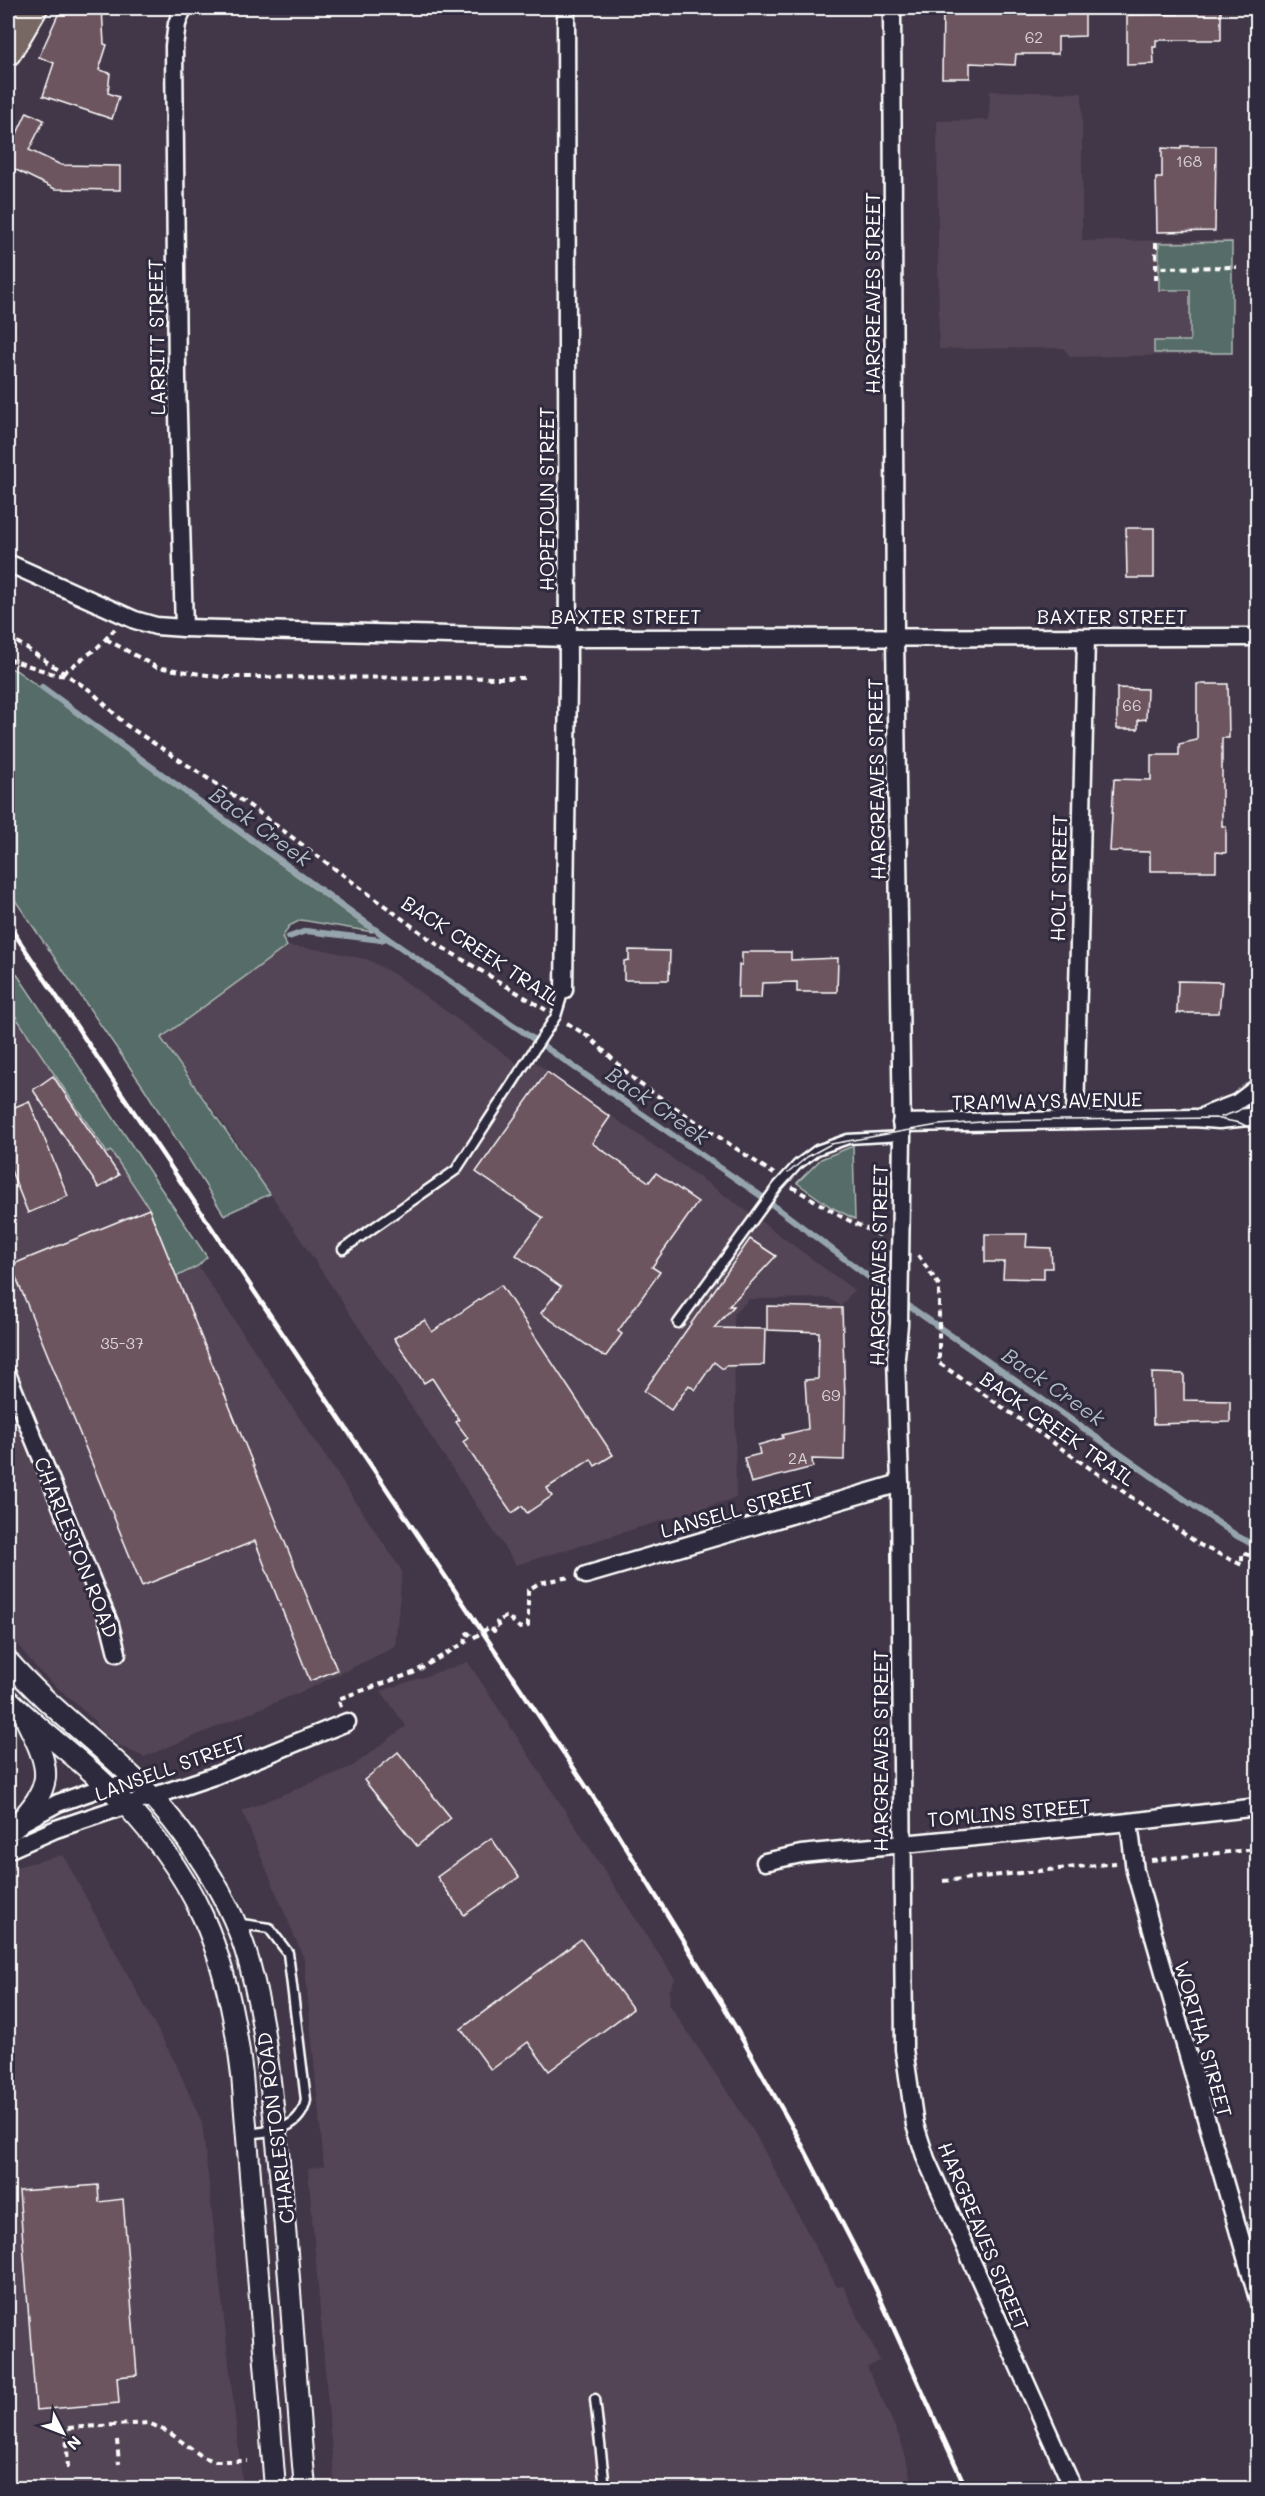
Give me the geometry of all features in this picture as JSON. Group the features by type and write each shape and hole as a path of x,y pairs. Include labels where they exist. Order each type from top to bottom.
{"main road":[{"path":"8,52 34,8"}],"street":[{"name":"LARRITT STREET","path":"167,8 174,46"},
{"name":"LARRITT STREET","path":"183,8 177,24 174,46 177,379 184,628"},
{"name":"HOPETOUN STREET","path":"564,990 567,638 566,8"},
{"name":"HARGREAVES STREET","path":"892,8 895,637 902,1130 899,1324 896,1357 900,1483 904,2049 915,2125 939,2193 1073,2488"},
{"name":"BAXTER STREET","path":"8,563 127,617 156,626 184,628 567,638 1257,637"},
{"name":"HOLT STREET","path":"1075,1120 1086,638"},
{"name":"TRAMWAYS AVENUE","path":"1194,1118 1231,1106 1257,1087"},
{"name":"TRAMWAYS AVENUE","path":"902,1130 1075,1120 1194,1118 1219,1120 1257,1116"},
{"name":"CHARLESTON ROAD","path":"8,1376 110,1625 117,1653"},
{"name":"LANSELL STREET","path":"586,1575 900,1483"},
{"name":"CHARLESTON ROAD","path":"8,1661 52,1707 148,1790 202,1862 235,1923 252,1973 260,2010 276,2131 288,2238 293,2357 305,2488"},
{"name":"CHARLESTON ROAD","path":"8,1699 107,1786 156,1839 180,1873 213,1938 233,2006 247,2134 275,2488"},
{"path":"11,1830 38,1801 44,1791 46,1779 41,1753 23,1713"},
{"name":"LANSELL STREET","path":"11,1830 58,1803 107,1786 148,1790 214,1776 346,1722"},
{"name":"LANSELL STREET","path":"8,1850 56,1829 126,1806 148,1790"},
{"name":"TOMLINS STREET","path":"765,1862 801,1854 1257,1807"},
{"name":"WORTHA STREET","path":"1129,1822 1135,1871 1257,2300"},
{"path":"272,2450 301,2448"}],"lane":[{"path":"343,1249 456,1170 523,1070 553,1019 564,990"},
{"path":"678,1323 780,1184 807,1157 831,1144 902,1130"},
{"path":"235,1923 269,1928 283,1944 289,1961 306,2100 296,2120 285,2129 247,2134"},
{"path":"595,2399 605,2488"}],"path":[{"path":"1156,242 1156,280"},
{"path":"1156,268 1237,267"},
{"path":"63,673 97,648 127,617"},
{"name":"BACK CREEK TRAIL","path":"8,636 91,691 126,725 250,806 435,944 553,1019 590,1037 638,1082 780,1184 883,1237"},
{"path":"106,639 156,666 220,677 527,678"},
{"name":"BACK CREEK TRAIL","path":"8,659 57,675 69,676"},
{"name":"BACK CREEK TRAIL","path":"914,1249 939,1285 939,1363 1182,1533 1219,1555 1242,1565 1242,1553 1257,1558"},
{"path":"346,1722 338,1700 413,1673 466,1642 465,1635 468,1633 473,1638 490,1627 494,1631 499,1628 497,1622 507,1616 520,1628 528,1626 526,1594 532,1586 586,1575"},
{"path":"1141,1861 1257,1849"},
{"path":"943,1881 1121,1863"},
{"path":"68,2468 66,2428 149,2423 170,2433 203,2457 215,2461 247,2461"},
{"path":"117,2440 119,2464"}],"shaded area":[{"path":"990,91 1082,93 1082,241 1232,240 1233,354 1070,357 1064,348 939,349 937,121 989,120"},
{"path":"287,946 325,950 369,960 399,977 528,1071 535,1062 747,1211 854,1290 841,1306 829,1298 749,1299 734,1314 736,1498 516,1565 233,1137 161,1038"},
{"path":"8,1005 107,1152 111,1150 149,1209 176,1277 198,1266 402,1571 395,1647 308,1689 144,1757 120,1746 99,1730 94,1720 39,1671 8,1633"},
{"path":"468,1662 675,1979 670,1990 669,2004 754,2132 837,2287 843,2286 880,2361 867,2367 900,2438 914,2488 335,2488 308,2169 324,2166 304,1959 242,1811 353,1766 406,1726 381,1691"},
{"path":"63,1855 176,2064 202,2123 243,2488 8,2488 8,1869"}],"green space":[{"path":"1232,242 1232,353 1154,353 1154,341 1190,341 1190,290 1159,290 1159,243"},
{"path":"8,667 17,671 373,932 301,920 289,926 282,938 287,946 161,1038 270,1194 224,1215 144,1088 8,890"},
{"path":"8,961 207,1257 198,1266 176,1277 149,1208 111,1151 107,1153 8,1005"},
{"path":"853,1146 855,1219 831,1207 797,1183 821,1159"}],"building":[{"path":"61,8 102,8 104,44 107,45 99,70 110,73 108,93 119,97 112,119 43,96 54,63 39,57"},
{"path":"1085,8 1085,36 1058,37 1058,54 1016,54 1015,65 970,63 970,78 942,78 943,9"},
{"path":"1178,8 1221,8 1221,40 1156,40 1156,47 1153,47 1154,64 1127,65 1127,15 1178,14"},
{"path":"27,112 44,120 29,150 61,165 120,166 120,190 55,189 8,166 8,153"},
{"path":"1181,146 1216,146 1215,231 1157,232 1156,178 1162,178 1162,148 1181,149"},
{"path":"1126,528 1154,528 1154,578 1127,578"},
{"path":"1197,684 1228,684 1229,738 1222,738 1222,826 1226,826 1226,853 1216,852 1216,871 1150,871 1150,852 1110,851 1114,779 1151,780 1151,755 1179,755 1179,744 1197,740"},
{"path":"1117,688 1147,689 1146,719 1138,720 1138,729 1117,729"},
{"path":"629,950 670,951 669,980 624,980 624,961 629,960"},
{"path":"742,952 791,952 791,960 838,958 837,992 797,992 797,982 762,983 761,998 738,998 739,965 742,965"},
{"path":"1178,981 1222,982 1219,1013 1177,1013"},
{"path":"547,1072 610,1117 592,1143 649,1182 656,1173 698,1202 652,1267 660,1272 618,1331 622,1334 606,1356 601,1355 541,1313 561,1287 516,1255 543,1218 476,1172"},
{"path":"53,1076 119,1175 99,1188 33,1090"},
{"path":"29,1101 68,1196 28,1213 8,1163 8,1110"},
{"path":"149,1209 337,1670 310,1681 255,1541 142,1586 11,1265"},
{"path":"985,1234 1027,1234 1026,1247 1051,1248 1052,1268 1044,1268 1044,1279 1003,1278 1004,1262 985,1262"},
{"path":"750,1239 776,1256 729,1306 734,1306 714,1328 765,1329 764,1365 725,1366 723,1369 714,1362 695,1390 689,1385 671,1410 644,1391"},
{"path":"501,1285 613,1455 595,1466 591,1459 547,1488 552,1496 527,1513 522,1506 512,1513 463,1442 468,1438 456,1422 459,1420 432,1378 424,1383 394,1338 425,1320 432,1332"},
{"path":"767,1306 842,1308 845,1399 844,1460 812,1459 813,1467 751,1483 744,1458 760,1454 758,1445 783,1438 782,1435 808,1429 805,1380 818,1379 819,1332 767,1330"},
{"path":"1152,1373 1184,1374 1184,1400 1230,1401 1230,1422 1153,1424"},
{"path":"398,1752 451,1818 417,1846 364,1780"},
{"path":"491,1838 519,1877 464,1915 437,1877"},
{"path":"581,1939 633,2009 549,2071 528,2042 491,2070 461,2029"},
{"path":"98,2185 99,2202 123,2199 137,2375 117,2377 119,2403 36,2410 19,2191"}],"waterway":[{"name":"Back Creek","path":"42,687 387,938 761,1196 886,1290 1237,1536 1258,1547"},
{"path":"289,937 306,931 381,940 387,938"}],"tram line":[{"path":"1221,1117 1238,1111 1258,1097"},
{"path":"788,1173 807,1157 831,1144 938,1125 996,1121 1215,1118 1240,1123 1258,1132"}],"railway":[{"path":"8,924 616,1831 721,2002 798,2137 875,2287 966,2488"}]}
